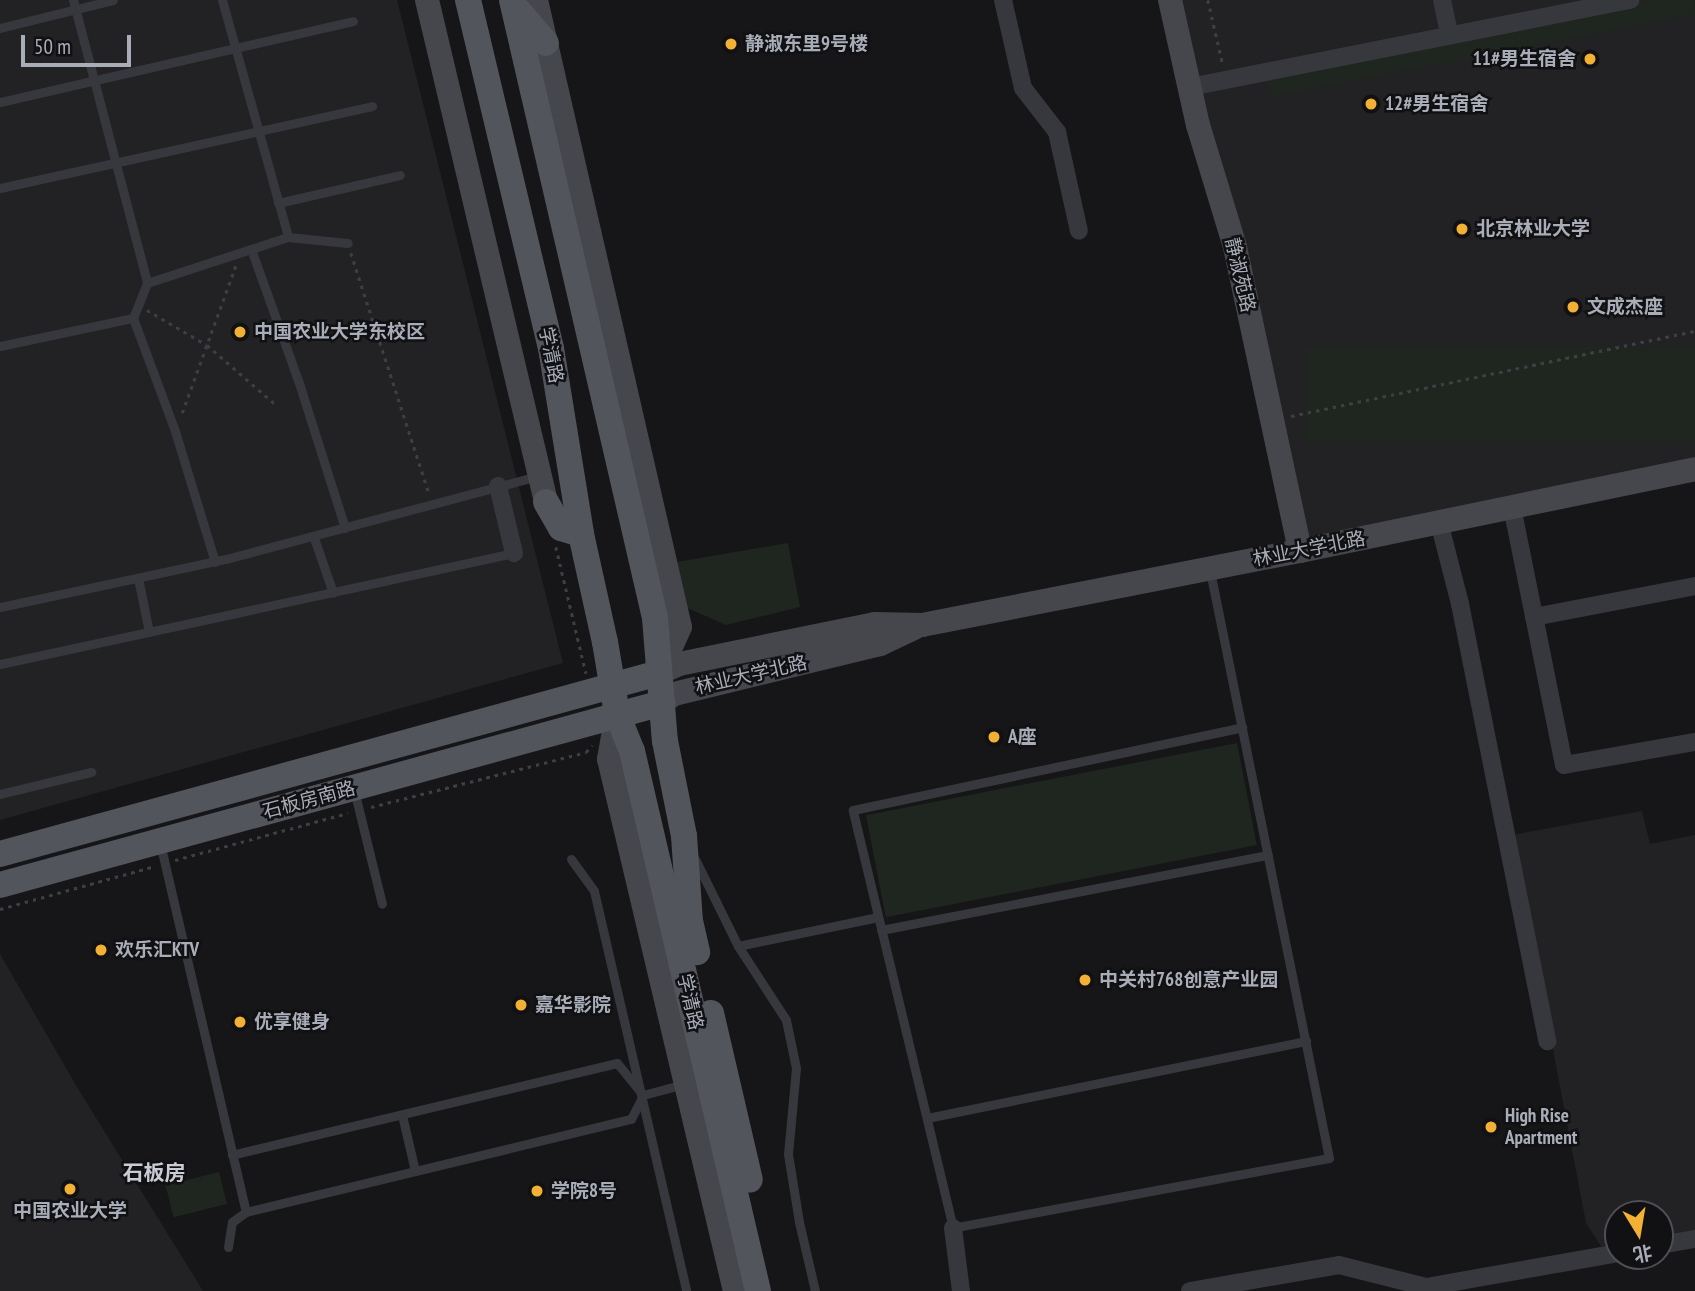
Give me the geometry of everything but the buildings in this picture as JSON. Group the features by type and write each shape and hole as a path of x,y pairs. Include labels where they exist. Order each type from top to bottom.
{"main road":[{"name":"学清路","path":"468,0 551,348 582,534 614,686 617,714 632,751 758,1291"},
{"name":"学清路","path":"520,1 655,618 665,741 684,835 690,921 776,1291"},
{"path":"520,1 546,43"},
{"path":"546,502 561,528 582,534"},
{"name":"石板房南路","path":"0,854 659,673"},
{"name":"石板房南路","path":"0,885 162,852 357,799 617,714 662,702"},
{"path":"686,1083 712,1099"}],"street":[{"name":"学清路","path":"427,0 546,502"},
{"path":"1003,0 1023,88 1057,132 1079,231"},
{"name":"静淑苑路","path":"1170,0 1189,87 1235,247 1300,551"},
{"path":"1442,0 1449,34"},
{"path":"1189,87 1630,0"},
{"path":"546,43 680,627 659,673"},
{"name":"林业大学北路","path":"659,673 678,664 874,624 922,625 1300,551 1695,469"},
{"path":"498,486 514,553"},
{"path":"1512,507 1564,765 1695,742"},
{"path":"1439,522 1460,604 1547,1041"},
{"path":"1534,617 1695,586"},
{"name":"林业大学北路","path":"662,702 674,694 880,644 922,625"},
{"name":"学清路","path":"617,714 609,759 735,1291"},
{"path":"953,1228 961,1291"},
{"path":"1674,1243 1695,1239"},
{"path":"1190,1291 1339,1265 1406,1286 1426,1287 1604,1255"}],"lane":[{"path":"73,0 147,283 133,318 175,431 215,562"},
{"path":"0,28 113,0"},
{"path":"222,0 288,237"},
{"path":"0,102 353,21"},
{"path":"0,188 372,106"},
{"path":"278,203 400,175"},
{"path":"147,283 288,237 348,243"},
{"path":"246,251 299,383 345,528"},
{"path":"0,346 133,318"},
{"path":"0,607 215,562 314,538 540,475"},
{"path":"314,538 332,593"},
{"path":"0,664 514,553"},
{"path":"1210,569 1306,1041 1329,1158 953,1228 853,810 1242,727"},
{"path":"138,578 149,632"},
{"path":"0,794 91,772"},
{"path":"357,799 382,904"},
{"name":"学清路","path":"684,835 738,946 786,1020 796,1068 788,1154 799,1222 815,1291"},
{"path":"162,852 246,1212"},
{"path":"881,929 1268,855"},
{"path":"571,859 594,891 686,1291"},
{"path":"738,946 878,916"},
{"path":"927,1118 1306,1041"},
{"path":"232,1155 617,1063 643,1095"},
{"path":"228,1247 232,1222 246,1212 631,1119 643,1095 686,1083"},
{"path":"401,1115 415,1171"}],"path":[{"path":"1208,0 1227,80"},
{"path":"348,243 432,505"},
{"path":"175,431 246,251"},
{"path":"138,304 207,345 274,404"},
{"path":"1272,420 1695,331"},
{"path":"555,542 586,674"},
{"path":"0,909 162,852 357,799 586,752 597,739"}],"shaded area":[{"name":"中国农业大学东校区","path":"0,0 397,0 563,663 0,820"},
{"name":"北京林业大学","path":"1178,0 1695,0 1695,458 1300,551"},
{"path":"1653,0 1694,0 1695,14 1271,97 1265,73"},
{"path":"1306,347 1695,347 1695,441 1306,441"},
{"path":"788,543 800,607 726,625 683,606 671,563"},
{"path":"1237,743 1257,845 886,917 866,815"},
{"path":"1642,811 1650,844 1695,835 1695,1230 1674,1234 1674,1200 1604,1200 1604,1248 1586,1223 1512,835"},
{"name":"中国农业大学","path":"0,954 77,1087 203,1291 0,1291"},
{"path":"219,1172 227,1204 174,1217 166,1185"}],"place":[{"name":"静淑东里9号楼","path":"731,44"},
{"name":"11#男生宿舍","path":"1590,59"},
{"name":"12#男生宿舍","path":"1371,104"},
{"name":"北京林业大学","path":"1462,229"},
{"name":"文成杰座","path":"1573,307"},
{"name":"中国农业大学东校区","path":"240,332"},
{"name":"A座","path":"994,737"},
{"name":"欢乐汇KTV","path":"101,950"},
{"name":"中关村768创意产业园","path":"1085,980"},
{"name":"嘉华影院","path":"521,1005"},
{"name":"优享健身","path":"240,1022"},
{"name":"High Rise Apartment","path":"1491,1127"},
{"name":"中国农业大学","path":"70,1189"},
{"name":"学院8号","path":"537,1191"}],"district":[{"name":"石板房","path":"154,1173"}]}
